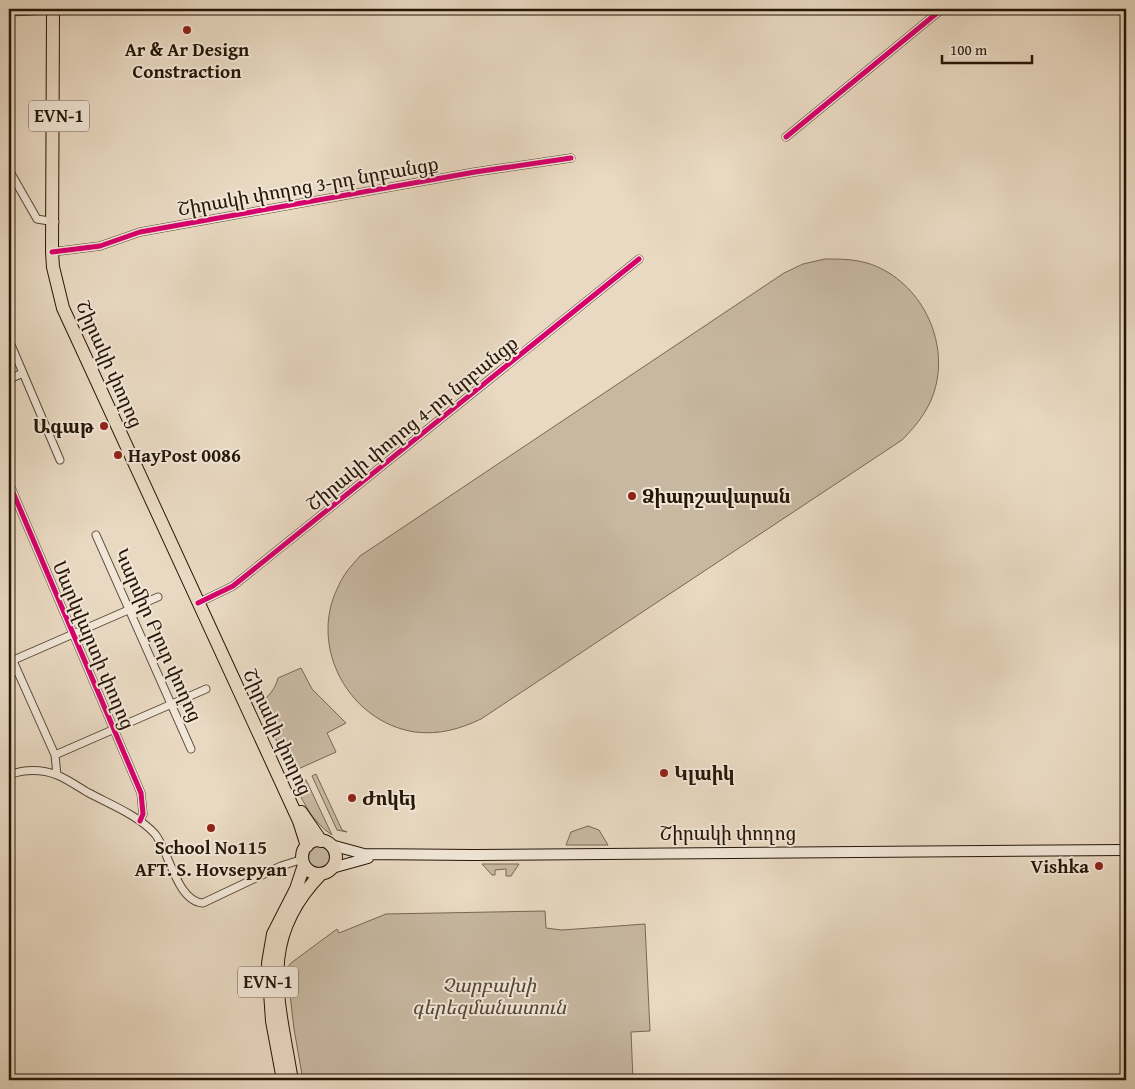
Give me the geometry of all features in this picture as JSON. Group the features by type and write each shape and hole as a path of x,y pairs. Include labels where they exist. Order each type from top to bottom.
{"highway":[{"name":"Շիրակի փողոց","path":"55,9 55,252 64,288 75,321 299,821 307,846"},
{"name":"Շիրակի փողոց","path":"201,602 304,818 326,843"},
{"path":"304,862 311,872 327,871 336,855 326,843 307,846"},
{"name":"EVN-1","path":"283,1080 272,1020 268,963 273,934 296,889 307,846"},
{"name":"EVN-1","path":"292,1080 278,997 278,954 291,917 311,885 327,871"}],"main road":[{"name":"Շիրակի փողոց","path":"326,843 364,854 1126,852"},
{"name":"Շիրակի փողոց","path":"327,871 364,858 1126,852"}],"street":[{"path":"9,12 55,9"},
{"path":"786,137 942,9"},
{"name":"Շիրակի փողոց 3-րդ նրբանցք","path":"55,252 100,246 140,232 475,172 571,158"},
{"path":"9,170 37,219 55,222"},
{"name":"Շիրակի փողոց 4-րդ նրբանցք","path":"201,602 241,580 639,259"},
{"path":"9,340 60,460"},
{"path":"9,379 23,373"},
{"name":"Մարկվարտի փողոց","path":"9,482 141,793 142,814 140,821"},
{"name":"Կարմիր Բլուր փողոց","path":"96,534 170,704 192,749"},
{"path":"11,661 131,611 158,597"},
{"path":"9,652 11,661 56,755 57,775"},
{"path":"56,755 206,689"},
{"path":"9,775 19,771 38,771 57,775 140,821 156,836 183,890 198,903 203,903 281,866 304,862"}],"green space":[{"name":"Ձիարշավարան","path":"825,259 862,262 885,270 901,281 914,295 925,311 933,328 939,366 934,393 923,415 902,440 481,719 449,730 432,733 415,732 392,725 371,714 354,698 340,678 332,657 328,634 330,610 338,587 350,567 360,556 784,273 803,264"},
{"path":"301,668 312,689 346,723 327,733 336,752 296,770 294,768 291,771 259,704 271,693 278,678"},
{"path":"316,774 342,830 347,832 337,830 312,776"},
{"path":"301,780 306,780 332,835 314,819 306,806 295,784"},
{"path":"588,826 599,830 608,845 566,845 571,832"},
{"path":"319,844 328,848 332,857 328,866 319,870 310,866 306,857 310,848"},
{"path":"482,864 519,864 511,876 506,876 506,869 495,870 495,875 492,875"},
{"name":"Չարբախի գերեզմանատուն","path":"545,911 546,928 562,930 645,924 650,1031 631,1032 633,1080 303,1080 294,1029 287,968 337,929 339,933 386,914"}],"marked path":[{"path":"9,12 53,10"}],"cycle path":[{"path":"786,137 942,9"},
{"path":"52,252 100,246 140,232 475,172 571,158"},
{"path":"198,603 233,586 639,259"},
{"path":"9,483 141,793 143,814 140,821"}],"place":[{"name":"Ar & Ar Design Constraction","path":"187,30"},
{"name":"Ագաթ","path":"104,426"},
{"name":"HayPost 0086","path":"118,455"},
{"name":"Ձիարշավարան","path":"632,496"},
{"name":"Կլաիկ","path":"664,773"},
{"name":"Ժոկեյ","path":"352,798"},
{"name":"School No115 AFT. S. Hovsepyan","path":"211,828"},
{"name":"Vishka","path":"1099,866"}]}
